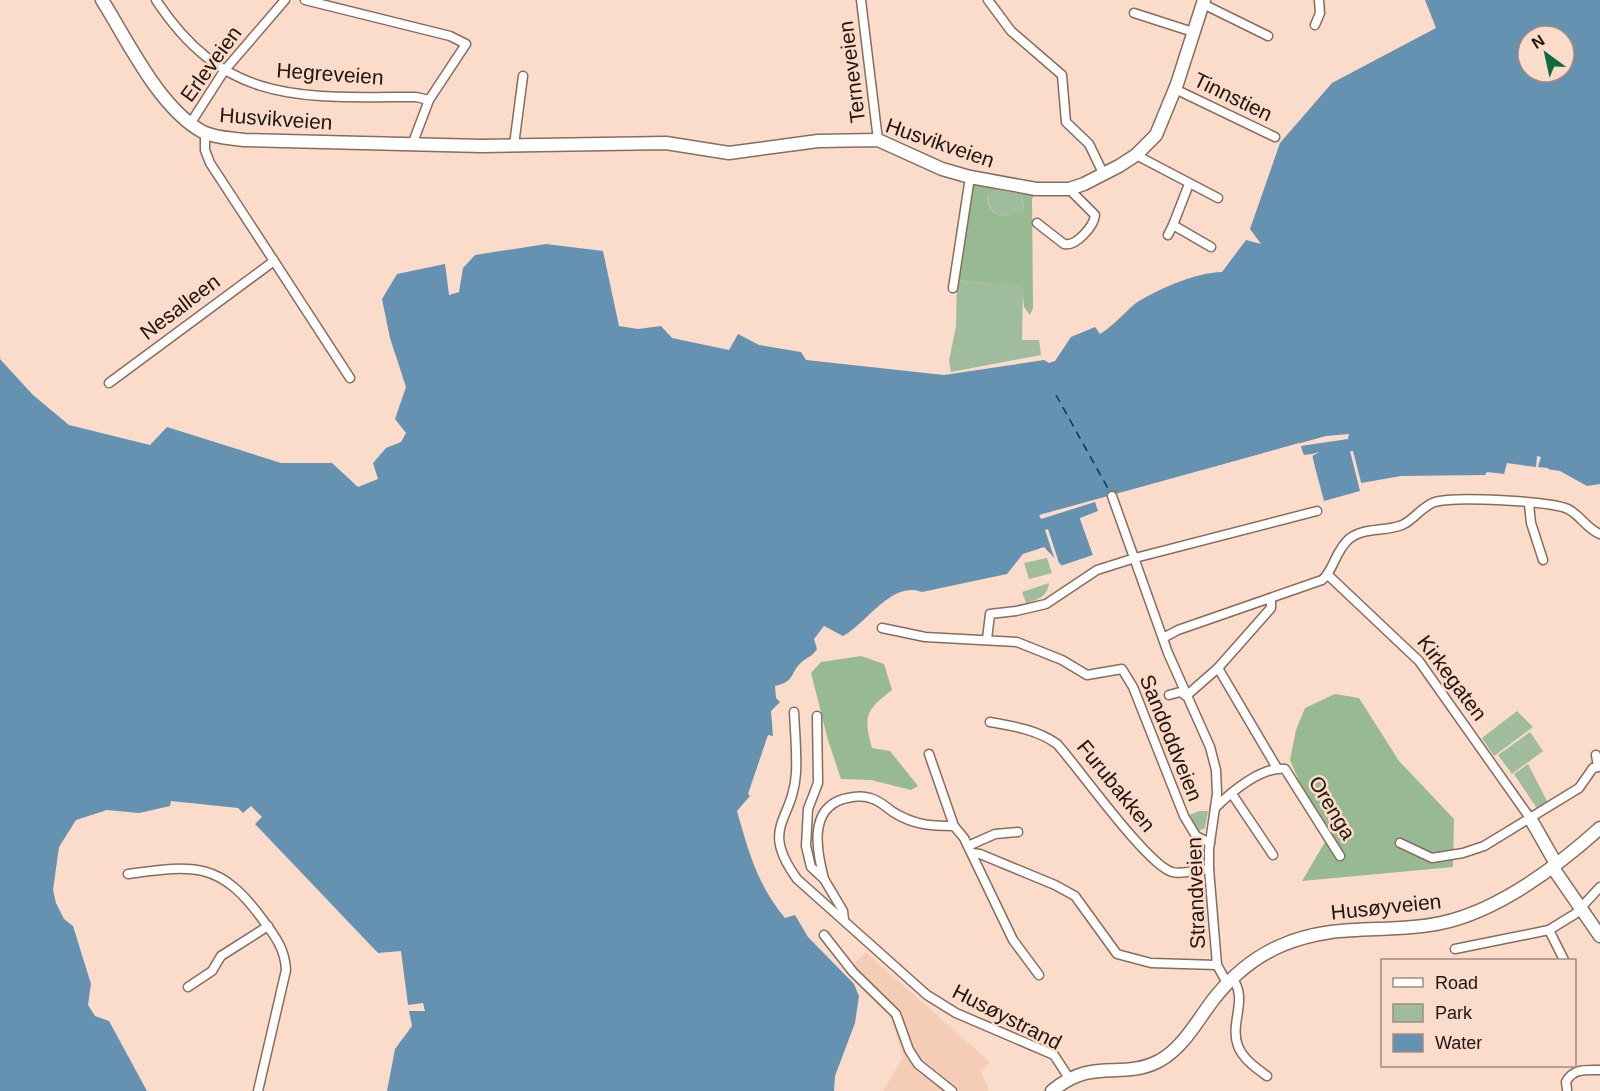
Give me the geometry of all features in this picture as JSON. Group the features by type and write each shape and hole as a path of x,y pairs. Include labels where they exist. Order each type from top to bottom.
{"main road":[{"name":"Husvikveien","path":"102,0 166,99 190,124 205,133 244,140 412,145 682,143 729,153 818,141 878,140 942,169 970,177 1035,189 1069,189 1104,175 1136,155 1156,135 1175,89 1203,2"},
{"name":"Kirkegaten","path":"1530,818 1555,861 1553,868 1600,936"},
{"name":"Husøyveien","path":"1052,1091 1069,1078 1098,1070 1141,1067 1165,1058 1177,1047 1229,981 1262,955 1299,939 1347,929 1421,926 1453,920 1502,899 1553,868 1600,828"}],"street":[{"name":"Hegreveien","path":"156,0 186,41 224,71 261,86 296,94 416,97 429,100"},
{"name":"Erleveien","path":"190,124 224,71 285,0"},
{"path":"305,0 450,36 465,44 429,100 412,145"},
{"name":"Terneveien","path":"861,0 878,140"},
{"path":"988,0 1011,31 1062,75 1066,122 1089,144 1104,175"},
{"path":"1315,25 1320,13 1319,0"},
{"path":"1203,2 1268,36"},
{"path":"1134,13 1193,32"},
{"path":"514,145 523,76"},
{"name":"Tinnstien","path":"1175,89 1275,137"},
{"path":"205,133 205,150 210,163 350,378"},
{"path":"1136,155 1218,198"},
{"path":"953,288 970,177"},
{"path":"1168,235 1188,184"},
{"path":"1037,223 1067,246 1076,242 1093,223 1095,215 1069,189"},
{"path":"1173,225 1211,247"},
{"name":"Nesalleen","path":"109,383 274,261"},
{"name":"Strandveien","path":"1112,496 1163,638 1186,696 1210,747 1216,770 1218,786 1210,843 1209,869 1216,965 1229,981"},
{"path":"1163,638 1178,630 1272,599 1328,575 1333,558 1349,539 1367,532 1400,526 1436,502 1472,500 1566,508 1600,534"},
{"path":"1529,504 1531,523 1543,560"},
{"path":"987,639 990,614 1046,604 1097,570 1317,511"},
{"name":"Kirkegaten","path":"1328,575 1419,661 1530,818"},
{"path":"1169,694 1180,692 1186,696 1218,668 1271,608 1272,599"},
{"name":"Sandoddveien","path":"882,628 925,636 1017,642 1062,660 1087,675 1122,669 1133,687 1184,816 1196,836 1210,843"},
{"path":"1218,668 1277,768"},
{"name":"Husøystrand","path":"794,712 796,773 778,834 779,844 798,879 895,970 927,995 956,1013 1054,1055 1069,1078"},
{"name":"Husøystrand","path":"817,716 818,783 808,809 807,846 811,867 824,879 843,911 844,920"},
{"name":"Furubakken","path":"990,722 1025,729 1048,737 1057,744 1136,841 1165,869 1180,873 1209,869"},
{"path":"930,754 954,826 970,850 1013,939 1039,975"},
{"path":"1400,843 1432,858 1484,846 1579,788 1593,768 1598,767 1596,755"},
{"name":"Orenga","path":"1215,808 1251,781 1277,768 1285,769 1294,779 1340,856"},
{"path":"1232,794 1273,855"},
{"path":"824,879 818,846 819,823 823,813 835,802 859,796 870,798 910,822 926,827 954,826"},
{"path":"970,850 995,834 1018,832"},
{"path":"970,850 1024,871 1075,896 1117,954 1151,963 1216,965"},
{"path":"128,874 176,868 209,872 236,888 268,926 285,954 286,969 258,1091"},
{"path":"1455,949 1549,930 1580,909 1600,887"},
{"path":"188,987 212,971 221,956 268,926"},
{"path":"1549,930 1564,959"},
{"path":"824,935 853,972 896,1014 909,1050 918,1064 952,1091"},
{"path":"1229,981 1240,994 1236,1026 1237,1043 1249,1061 1266,1076"},
{"path":"1567,1089 1566,1082 1571,1074 1582,1070 1600,1070"}],"shaded area":[{"path":"865,952 990,1062 981,1072 989,1091 883,1091 903,1057 890,1015 848,971"}],"green space":[{"path":"971,183 1000,190 987,195 988,203 995,213 1005,216 1024,210 1022,194 1035,193 1032,199 1033,308 1030,315 1024,307 1022,287 957,280"},
{"path":"1000,190 1022,194 1024,211 1005,216 995,213 991,209 987,195"},
{"path":"957,280 1023,287 1022,340 1039,340 1041,355 951,372 949,361 956,326"},
{"path":"1047,558 1052,573 1029,579 1024,563"},
{"path":"1049,583 1042,597 1026,603 1022,592"},
{"path":"861,656 884,664 892,690 877,703 869,714 868,728 872,748 890,751 918,786 911,790 871,780 841,779 828,740 811,673 821,662"},
{"path":"1335,694 1359,698 1399,761 1454,819 1453,867 1302,881 1325,842 1290,760 1296,730 1305,708"},
{"path":"1517,711 1533,727 1494,756 1482,738"},
{"path":"1530,732 1543,751 1512,774 1498,755"},
{"path":"1528,764 1548,803 1538,810 1514,774"},
{"path":"1199,811 1208,811 1205,828 1196,832 1187,816"}],"water":[{"path":"1425,0 1600,0 1600,484 1587,486 1560,471 1507,463 1504,474 1487,472 1485,475 1401,476 1361,483 1363,493 1322,503 1312,454 1304,455 1299,443 1096,501 1099,512 1080,519 1093,555 1063,567 1044,547 1023,554 1007,574 922,592 911,590 900,592 890,597 843,636 824,626 814,639 817,649 815,652 799,665 787,682 775,686 776,698 780,702 771,711 773,736 768,735 748,794 750,796 737,811 755,867 767,893 785,918 795,915 808,937 854,984 859,996 855,1023 835,1076 834,1091 387,1091 395,1049 412,1026 409,1011 425,1011 423,1003 408,1005 401,951 378,953 255,824 262,817 251,806 243,813 238,808 171,801 170,806 139,813 107,810 76,820 59,847 53,890 56,903 64,919 73,926 91,984 88,1005 95,1016 109,1021 147,1091 0,1091 0,359 33,395 69,425 150,445 167,427 281,463 332,463 358,487 378,479 373,463 386,448 401,442 406,433 395,419 406,387 390,338 382,299 397,274 445,264 449,295 459,292 463,268 475,255 546,244 603,251 619,326 638,329 661,326 672,338 729,350 738,334 759,345 801,352 806,360 944,375 1044,360 1049,363 1055,361 1071,337 1095,327 1100,334 1139,301 1158,291 1190,278 1222,272 1246,240 1261,244 1250,229 1280,143 1332,83 1436,28"}],"pier":[{"path":"1349,434 1348,439 1301,446 1303,456 1320,452 1312,456 1324,501 1360,491 1350,451 1353,451 1364,494 1319,504 1309,457 1302,457 1298,447 1099,503 1102,513 1083,520 1095,557 1061,570 1057,566 1045,530 1048,529 1060,566 1093,555 1080,518 1098,511 1095,502 1041,519 1039,515 1326,436"},
{"path":"1537,456 1541,457 1538,467 1548,468 1550,473 1522,469 1522,466 1536,467"}],"ferry route":[{"path":"1056,395 1111,494"}]}
